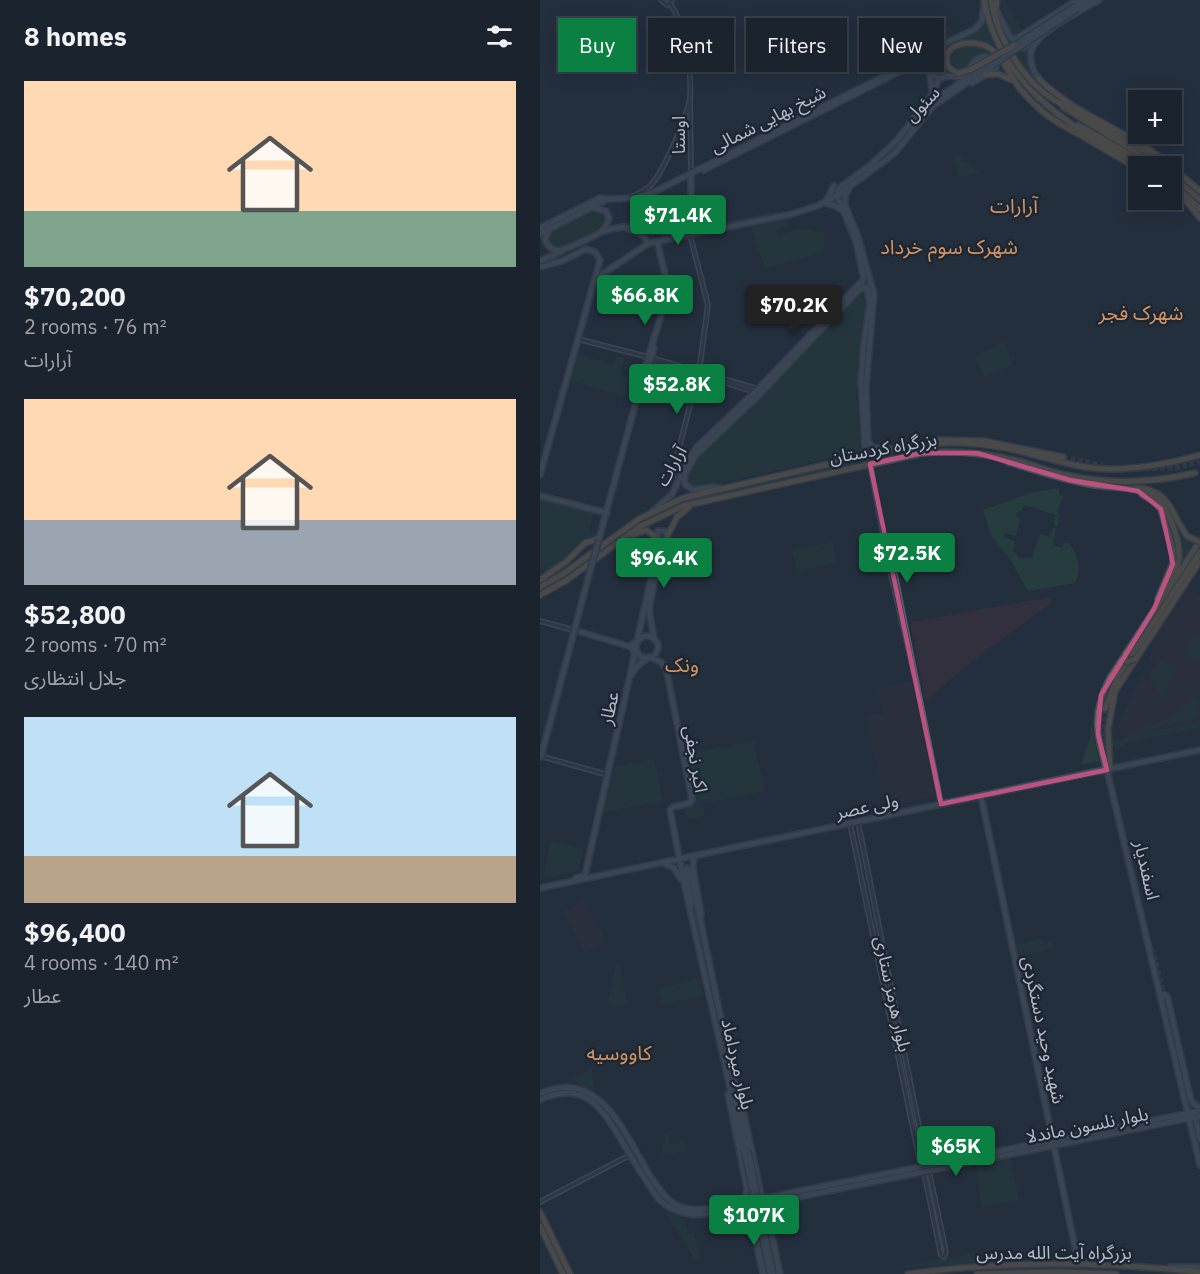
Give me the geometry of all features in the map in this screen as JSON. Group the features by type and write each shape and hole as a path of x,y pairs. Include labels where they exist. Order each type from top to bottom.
{"highway":[{"path":"984,0 995,36 1023,82 1054,117 1082,136"},
{"path":"994,0 1000,31"},
{"path":"994,0 1000,31 1024,72 1068,111 1142,156"},
{"path":"1013,46 972,69 959,73 951,70 946,59 952,48 962,44 980,43 993,51 1020,89"},
{"path":"985,75 994,73 1004,75 1044,113 1128,161"},
{"path":"1039,79 1062,98 1158,156"},
{"path":"1041,102 1128,160"},
{"path":"1058,103 1149,156"},
{"path":"1069,120 1134,156"},
{"path":"1182,178 1200,191"},
{"path":"1182,181 1200,200"},
{"path":"1182,192 1200,209"},
{"path":"1182,197 1200,218"},
{"path":"922,443 951,439 984,441 1063,457"},
{"name":"بزرگراه کردستان","path":"540,587 563,574 627,526 652,512 692,495 906,446 922,443 980,445 1109,469 1178,461 1200,454"},
{"name":"بزرگراه کردستان","path":"540,595 567,580 639,527 668,512 703,501 870,464 934,452 958,451 1000,457 1008,462 1092,485 1130,488 1146,492 1159,501 1167,513 1179,553 1179,560 1168,588"},
{"path":"1000,457 1065,475 1109,481 1160,480 1195,473"},
{"path":"1108,772 1098,734 1098,706 1110,678 1200,541 1187,536 1170,505 1159,493 1151,489 1130,488"},
{"path":"1138,491 1154,501 1161,509 1173,549 1173,564 1154,609"},
{"path":"667,537 680,513 703,501"},
{"path":"618,542 641,531 649,531 657,538"},
{"path":"540,580 567,561 585,543 599,541"},
{"path":"1105,709 1118,676 1200,552"},
{"path":"1108,772 1108,729 1112,699 1119,683 1200,561"},
{"path":"1126,653 1125,659 1128,663 1135,659"},
{"path":"540,1212 570,1274"},
{"path":"540,1226 563,1274"},
{"name":"بزرگراه آیت الله مدرس","path":"908,1274 1014,1264 1088,1264 1200,1272"},
{"name":"بزرگراه آیت الله مدرس","path":"977,1274 1116,1274"}],"main road":[{"path":"944,45 970,32 980,24 984,0"},
{"name":"سئول","path":"595,279 654,242 783,217 819,205 837,195 895,153 932,107 1013,46 1084,0"},
{"name":"سئول","path":"837,195 839,188 868,168 900,141 932,102 1076,5 1092,0"},
{"path":"1034,28 1018,41 1019,47 1024,47 1100,0"},
{"path":"996,9 1012,39 1076,5"},
{"path":"1039,79 1032,66 1031,57 1033,49 1044,35"},
{"path":"868,168 897,140 933,94 939,79 944,76 964,75 975,60 983,56 993,60 996,66 937,107 905,146 895,153"},
{"name":"شیخ بهایی شمالی","path":"874,83 894,72"},
{"name":"شیخ بهایی شمالی","path":"606,199 639,198 652,193 898,72"},
{"path":"929,72 933,94"},
{"path":"932,72 939,79"},
{"name":"اوستا","path":"649,230 676,234 691,230 691,175"},
{"path":"826,201 834,186"},
{"path":"851,186 845,196 845,205 872,280 874,298 868,327"},
{"path":"649,230 640,221 638,212 641,204 652,193"},
{"path":"837,195 856,242 864,279 863,284 867,287 871,299 863,404 864,451 860,455 844,460"},
{"path":"540,228 600,198 606,199"},
{"path":"540,234 551,226 606,199"},
{"path":"819,205 830,204 844,211"},
{"path":"589,207 600,208 607,213 609,221 602,232"},
{"path":"551,226 546,236 547,244 554,250 564,250"},
{"name":"سئول","path":"541,260 602,232 623,227 635,226 661,236 678,237"},
{"path":"540,756 667,294 654,242 623,227"},
{"path":"540,267 562,261 585,249 595,252 600,260 540,475"},
{"path":"864,279 872,280"},
{"name":"آرارات","path":"791,358 864,279"},
{"path":"867,287 871,285 872,280"},
{"name":"آرارات","path":"721,488 693,490 685,484 684,477 696,455 859,290 867,287"},
{"name":"آرارات","path":"652,512 669,498 693,452 758,392"},
{"path":"863,404 870,446 876,449 906,446"},
{"path":"540,496 607,513"},
{"path":"630,677 636,666 649,657 657,650 650,610 662,549 667,537 665,531 662,530 658,531 658,547 636,648 639,654 649,657"},
{"path":"599,541 577,629 580,632 629,646 646,636 654,639"},
{"path":"567,653 575,634 580,632"},
{"name":"عطار","path":"575,881 585,875 608,775 635,653 629,646"},
{"name":"اکبر نجفی","path":"649,657 661,662 666,668 692,799 689,803 670,810 678,860"},
{"name":"ولی عصر","path":"540,888 941,804 1108,772 1200,750"},
{"name":"اسفندیار","path":"1108,772 1161,999 1193,1116"},
{"name":"شهید وحید دستگردی","path":"981,796 1076,1252 1078,1258 1088,1264"},
{"path":"694,856 693,868 701,910 700,920"},
{"name":"بلوار میرداماد","path":"678,860 746,1150"},
{"path":"664,863 676,870 685,887"},
{"name":"بلوار میرداماد","path":"692,915 686,868 691,874 713,977 771,1274"},
{"path":"707,984 707,971 710,971 713,977"},
{"name":"اسفندیار","path":"1161,999 1163,994 1166,994 1191,1101 1200,1110"},
{"path":"730,1063 736,1074 758,1179 759,1200 749,1205 771,1274"},
{"path":"727,1076 727,1090 746,1181 746,1195 737,1207 747,1213 752,1220 765,1266 771,1274"},
{"name":"بلوار نلسون ماندلا","path":"540,1094 557,1088 573,1088 587,1091 601,1100 657,1186 678,1206 698,1210 737,1207"},
{"name":"بلوار نلسون ماندلا","path":"540,1100 564,1093 575,1094 589,1099 600,1107 658,1198 671,1209 698,1215 773,1202 1193,1116"},
{"name":"بلوار نلسون ماندلا","path":"1053,1143 1181,1120 1193,1116 1200,1110"},
{"path":"1193,1116 1191,1126 1200,1158"},
{"path":"1193,1116 1200,1139"},
{"path":"1181,1120 1191,1126"},
{"path":"1193,1133 1200,1165"},
{"name":"بلوار نلسون ماندلا","path":"759,1200 926,1171"},
{"path":"746,1181 753,1185 758,1179"},
{"path":"771,1274 766,1213 773,1202"},
{"path":"766,1213 759,1210 755,1216 762,1229 771,1274"},
{"path":"766,1213 774,1264 771,1274"},
{"path":"1154,1268 1200,1267"}],"street":[{"path":"661,0 666,5 671,2"},
{"name":"اوستا","path":"671,2 678,15 684,39 690,97 691,175"},
{"path":"629,198 645,190 658,175 684,118 690,97"},
{"path":"678,481 676,460 698,373 708,305 690,235"},
{"path":"578,339 758,392"},
{"path":"870,464 941,804"},
{"path":"540,621 573,630"},
{"path":"540,756 608,775"},
{"name":"بلوار هرمز ستاری","path":"858,822 926,1159 926,1171"},
{"name":"بلوار هرمز ستاری","path":"850,824 919,1160 926,1171"},
{"path":"852,832 860,830"},
{"path":"540,1203 630,1155"},
{"path":"919,1160 926,1159"},
{"path":"926,1171 946,1252 944,1257 941,1255 926,1171"}],"highlighted area":[{"path":"921,453 977,453 1070,480 1138,491 1161,509 1173,564 1154,609 1101,695 1098,734 1107,770 941,804 870,464"}],"shaded area":[{"path":"1183,589 1200,595 1200,727 1124,744 1118,725 1141,676 1148,677 1155,662 1149,660 1153,647 1151,644 1153,636"},
{"path":"1050,597 1052,603 987,649 925,701 910,622"},
{"path":"912,681 935,796 886,806 867,717 884,713 878,688"},
{"path":"584,901 606,942 585,953 563,912"}],"green space":[{"path":"1001,0 1005,0 1022,30 1013,38 1007,26"},
{"path":"984,11 1004,57 1034,98 1033,100 991,48 964,42 944,58 944,50 977,29"},
{"path":"950,25 952,40 944,44 944,26"},
{"path":"1003,27 1011,42 1020,50 1033,45 1030,66 1061,100 1017,59"},
{"path":"979,44 994,53 974,60 963,71 956,70 948,64 949,53 956,47"},
{"path":"944,58 950,70 962,76 944,74 939,77 934,72 944,72"},
{"path":"958,155 979,173 959,177 953,157"},
{"path":"597,209 604,212 606,217 601,228 565,247 552,246 548,237 553,230"},
{"path":"778,211 779,215 701,231 701,226"},
{"path":"785,220 788,225 776,229 778,235 802,228 825,233 823,253 765,268 751,227"},
{"path":"860,293 865,295 867,301 856,396 861,443 858,452 699,488 690,484 686,476 697,456"},
{"path":"1004,342 1012,365 984,377 975,356"},
{"path":"577,354 613,365 616,356 624,358 620,375 629,379 625,396 570,381"},
{"path":"867,459 680,504 643,522 540,592 540,589 624,532 677,502"},
{"path":"1059,488 1059,494 1063,496 1057,514 1060,515 1057,526 1054,525 1056,515 1025,505 1016,516 1020,518 1016,536 1005,533 1003,537 1015,541 1013,551 1017,556 1025,559 1026,557 1032,558 1040,534 1049,537 1053,528 1056,529 1053,545 1062,548 1064,543 1069,543 1078,562 1077,578 1075,583 1028,591 1009,558 991,535 983,510 1033,492"},
{"path":"540,499 593,513 589,531 595,533 595,536 588,539 567,559 548,572 540,569"},
{"path":"1177,526 1182,536 1195,544 1181,564 1182,556 1174,527"},
{"path":"832,542 836,563 797,571 792,550"},
{"path":"1192,636 1200,639 1200,659 1186,655"},
{"path":"1159,661 1173,667 1163,700 1155,685 1151,685 1151,678"},
{"path":"1197,696 1200,718 1136,731 1169,718"},
{"path":"1091,721 1099,762 1081,765 1091,735"},
{"path":"1200,721 1200,727 1125,743 1126,749 1121,747 1117,751 1111,745 1113,739 1123,740 1123,737"},
{"path":"753,741 764,788 762,792 703,803 705,816 689,819 688,814 685,814 685,807 696,805 685,755"},
{"path":"654,759 663,801 603,812 615,767"},
{"path":"856,831 903,1058 901,1058 854,832"},
{"path":"551,841 584,849 578,871 543,878"},
{"path":"1043,940 1044,943 1052,941 1054,948 1018,956 1015,945"},
{"path":"618,964 626,1001 624,1005 611,1007 608,1003"},
{"path":"700,979 703,996 663,1004 659,988"},
{"path":"904,1061 924,1158 921,1159 902,1062"},
{"path":"591,1069 595,1091 579,1085 573,1079"},
{"path":"669,1134 670,1144 685,1142 687,1151 663,1155 662,1145 666,1144 664,1135"},
{"path":"1010,1158 1019,1200 982,1207 975,1164"},
{"path":"664,1209 684,1219 688,1233 694,1232 699,1256 696,1261"},
{"path":"976,1253 978,1263 894,1268 946,1258"}],"tunnel":[{"path":"1063,457 1106,466"},
{"path":"1145,469 1176,468 1200,462"},
{"path":"1105,709 1106,760"},
{"path":"1151,949 1172,1026"},
{"path":"1180,1069 1200,1152"}],"district":[{"name":"آرارات","path":"1014,205"},
{"name":"شهرک سوم خرداد","path":"949,246"},
{"name":"شهرک فجر","path":"1141,312"},
{"name":"ونک","path":"682,664"},
{"name":"کاووسیه","path":"619,1052"}]}
